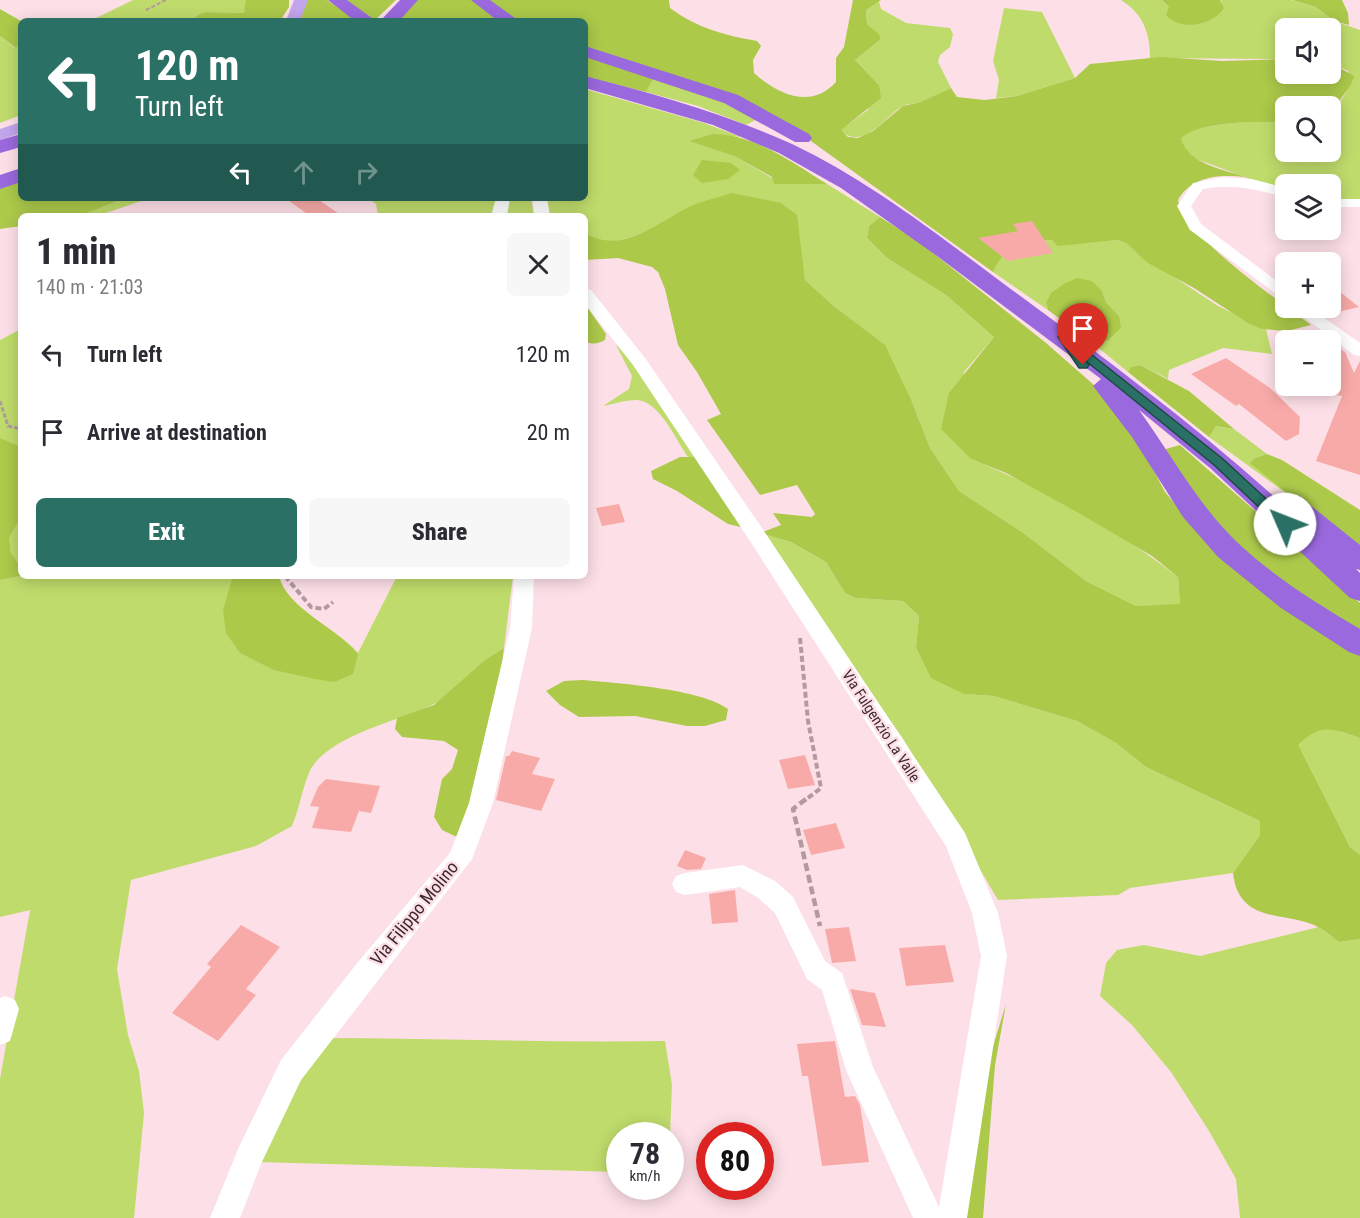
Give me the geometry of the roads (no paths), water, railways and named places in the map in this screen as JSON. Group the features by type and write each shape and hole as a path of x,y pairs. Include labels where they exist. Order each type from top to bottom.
{"highway":[{"path":"336,0 363,18"},
{"path":"479,0 506,18"},
{"path":"392,18 408,1"},
{"path":"588,52 693,85 762,114 795,134 887,198 945,251"},
{"path":"588,83 690,111 786,149 840,179 945,251 1139,396 1219,462 1360,590"},
{"path":"0,147 18,141"},
{"path":"0,172 18,166"},
{"path":"0,183 18,175"},
{"path":"1063,337 1083,365 1123,404 1178,489 1210,530 1286,597 1360,644"},
{"path":"1139,396 1213,442 1360,560"}],"main road":[{"path":"295,18 301,0"},
{"path":"0,135 18,128"}],"street":[{"path":"1275,189 1252,181 1224,179 1198,186 1184,206 1195,228 1275,288"},
{"path":"1341,203 1360,203"},
{"name":"Via Fulgenzio La Valle","path":"588,297 639,362 807,612 956,841 985,913 994,956 952,1218"},
{"path":"1314,318 1360,351"},
{"name":"Via Filippo Molino","path":"225,1218 249,1157 291,1070 367,971 460,859 481,803 500,723 521,628 524,579"},
{"path":"685,884 742,876 766,889 784,905 799,930 816,970 833,982 860,1070 928,1218"}]}
